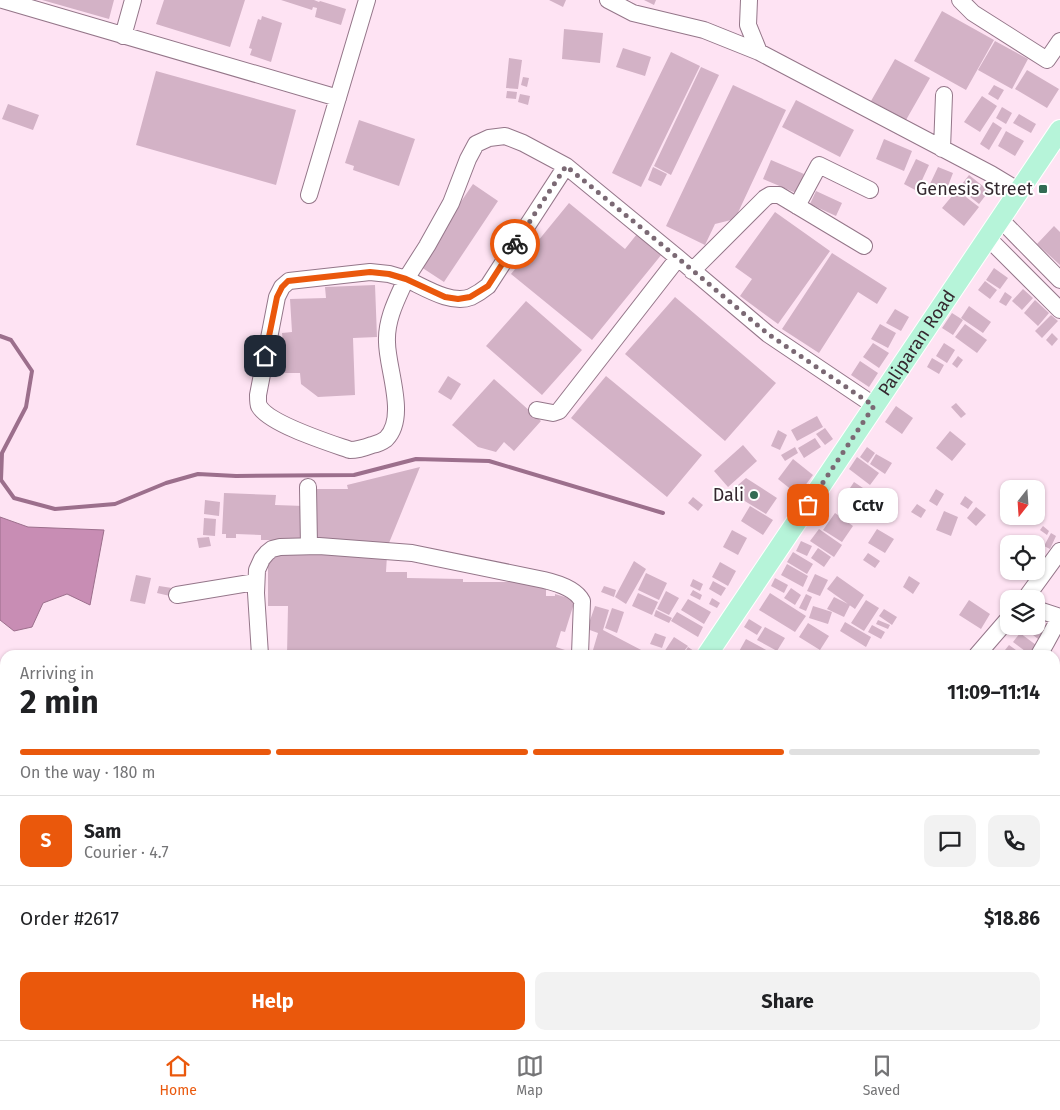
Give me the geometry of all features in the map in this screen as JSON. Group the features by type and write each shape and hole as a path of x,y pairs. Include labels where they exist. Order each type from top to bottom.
{"main road":[{"name":"Paliparan Road","path":"710,650 1060,130"}],"street":[{"path":"3,0 338,98"},
{"path":"123,36 134,0"},
{"path":"309,195 366,0"},
{"path":"608,0 633,13 704,30 759,52 991,174 1019,191"},
{"path":"749,0 748,25 759,52"},
{"path":"960,0 973,13 1047,60 1060,41"},
{"path":"942,149 944,95"},
{"path":"566,166 488,286 470,297 458,299 445,297 406,279 389,274 370,272 288,281 282,287 277,297 258,395 259,406 271,418 293,429 350,450 359,450 384,441 391,432 395,419 396,394 386,341 389,318 406,279 451,203 468,159 476,144 489,138 504,136 523,143 566,166 768,334 874,406"},
{"path":"798,206 820,165 870,190"},
{"path":"692,270 770,195 779,195 864,246"},
{"path":"1000,219 1060,280"},
{"path":"988,238 1057,301"},
{"path":"537,410 553,413 559,411 678,258"},
{"path":"308,487 308,546"},
{"path":"260,650 256,582 259,565 272,549 308,546 412,553 559,584 578,595 582,601 580,650"},
{"path":"1032,590 1060,551"},
{"path":"177,594 256,582"},
{"path":"1042,650 1060,617 1045,612"},
{"path":"981,650 1000,628"}],"shaded area":[{"path":"0,517 28,527 104,530 90,605 67,594 43,603 32,627 14,631 0,620"}],"building":[{"path":"42,0 114,0 109,19"},
{"path":"164,0 245,0 230,47 156,24"},
{"path":"281,0 314,0 346,9 341,25 315,17 317,8 313,7 312,10"},
{"path":"549,0 566,0 563,7"},
{"path":"644,0 656,0 654,5"},
{"path":"942,11 994,40 966,90 914,61"},
{"path":"262,16 282,23 271,62 250,55 252,49 249,48 258,19 261,20"},
{"path":"564,29 603,33 600,63 562,59"},
{"path":"995,41 1028,59 1012,89 978,70"},
{"path":"623,48 651,57 645,76 616,67"},
{"path":"671,52 700,66 641,187 612,173"},
{"path":"509,58 522,60 518,89 506,88"},
{"path":"895,59 930,78 906,120 871,101"},
{"path":"701,67 719,75 671,175 654,166"},
{"path":"1027,70 1059,89 1047,108 1015,89"},
{"path":"156,71 296,110 276,185 136,145"},
{"path":"523,77 529,78 527,87 521,85"},
{"path":"733,85 786,110 735,219 715,224 705,245 666,226"},
{"path":"994,85 1004,90 998,100 988,94"},
{"path":"507,91 517,92 516,99 506,98"},
{"path":"520,94 530,96 528,105 518,102"},
{"path":"982,96 997,106 980,132 964,122"},
{"path":"796,100 854,130 840,157 782,127"},
{"path":"8,104 39,115 33,130 2,119"},
{"path":"1002,107 1012,113 1006,124 996,118"},
{"path":"1019,114 1036,124 1031,133 1013,123"},
{"path":"359,120 415,139 399,186 353,170 354,166 345,163"},
{"path":"993,122 1002,128 989,150 980,144"},
{"path":"1006,131 1024,141 1015,156 998,146"},
{"path":"884,139 912,151 904,171 876,159"},
{"path":"916,159 929,165 917,191 904,184"},
{"path":"771,160 804,174 796,193 763,179"},
{"path":"653,167 667,174 661,186 648,180"},
{"path":"938,167 953,173 946,191 930,184"},
{"path":"969,175 989,191 979,204 959,188"},
{"path":"473,184 498,201 444,282 418,265"},
{"path":"957,190 979,207 964,226 942,208"},
{"path":"816,191 842,203 836,216 810,204"},
{"path":"569,203 625,249 637,234 662,254 592,340 511,274"},
{"path":"775,212 830,251 778,324 740,296 752,279 735,267"},
{"path":"1054,226 1060,232 1060,265 1037,244"},
{"path":"832,253 887,288 877,304 858,292 819,353 782,329"},
{"path":"994,268 1008,278 1000,289 986,280"},
{"path":"985,281 997,290 990,299 978,290"},
{"path":"375,285 377,337 353,338 355,395 318,397 301,384 300,373 280,373 279,344 283,343 282,333 292,332 290,299 326,298 325,287"},
{"path":"1023,289 1033,298 1022,310 1012,301"},
{"path":"1005,292 1012,297 1006,306 999,302"},
{"path":"675,297 776,383 725,441 625,354"},
{"path":"1035,300 1049,313 1038,326 1024,313"},
{"path":"526,301 582,350 542,395 486,346"},
{"path":"969,306 991,322 983,333 961,318"},
{"path":"895,309 909,317 901,331 886,323"},
{"path":"952,313 963,320 953,335 942,328"},
{"path":"1051,315 1058,321 1042,338 1035,331"},
{"path":"880,324 896,333 888,348 871,339"},
{"path":"965,324 987,340 977,353 955,337"},
{"path":"1052,333 1058,339 1052,346 1046,340"},
{"path":"873,343 889,353 879,368 863,357"},
{"path":"944,343 955,350 947,363 936,356"},
{"path":"958,356 963,360 957,368 952,364"},
{"path":"932,358 944,365 939,374 927,367"},
{"path":"860,361 878,373 869,387 851,375"},
{"path":"448,376 461,384 451,400 438,392"},
{"path":"606,376 702,455 667,497 571,418"},
{"path":"494,379 541,421 514,451 504,442 496,452 478,447 452,425"},
{"path":"956,403 966,414 961,418 951,407"},
{"path":"896,406 913,418 902,434 885,422"},
{"path":"817,416 823,427 797,441 791,430"},
{"path":"825,428 833,439 825,445 816,434"},
{"path":"778,430 787,435 780,450 771,446"},
{"path":"950,431 966,444 952,461 936,448"},
{"path":"815,438 821,447 804,458 798,448"},
{"path":"743,445 757,461 728,487 714,471"},
{"path":"795,447 798,453 785,461 781,455"},
{"path":"867,447 875,453 868,463 860,457"},
{"path":"876,454 892,463 885,474 870,464"},
{"path":"857,457 879,473 870,485 849,469"},
{"path":"793,459 813,475 798,495 778,479"},
{"path":"420,467 389,543 312,541 312,489 348,489 347,485"},
{"name":"Dali","path":"746,478 777,498 766,514 730,492"},
{"path":"854,482 866,490 859,502 846,494"},
{"path":"936,489 944,494 937,506 929,501"},
{"path":"224,493 276,495 275,505 304,506 304,540 261,540 261,535 236,534 236,538 226,538 226,534 222,534"},
{"path":"965,496 973,502 968,509 960,504"},
{"path":"693,497 703,505 698,511 688,503"},
{"path":"205,500 220,502 219,516 204,514"},
{"path":"917,504 926,510 921,518 911,512"},
{"path":"750,506 773,520 763,535 741,521"},
{"path":"976,507 986,515 976,526 967,518"},
{"path":"944,511 958,517 951,536 936,530"},
{"path":"835,513 853,526 842,542 823,530"},
{"path":"204,518 216,519 215,536 203,535"},
{"path":"1043,526 1049,531 1047,535 1040,530"},
{"path":"819,529 842,545 834,557 810,541"},
{"path":"877,529 894,539 885,553 868,543"},
{"path":"732,530 747,538 738,555 723,547"},
{"path":"1051,533 1056,536 1050,549 1045,546"},
{"path":"209,537 211,546 199,548 197,538"},
{"path":"801,541 812,546 807,556 796,551"},
{"path":"818,548 831,557 824,567 811,558"},
{"path":"282,551 387,555 386,572 407,572 407,578 463,579 463,582 546,582 546,596 555,596 555,594 575,600 565,632 561,631 556,647 565,650 287,650 288,606 268,606 268,564"},
{"path":"793,552 813,564 807,574 787,562"},
{"path":"868,553 880,561 875,568 863,560"},
{"path":"634,561 646,569 626,604 615,597"},
{"path":"720,562 736,571 728,586 712,577"},
{"path":"787,564 808,576 803,587 781,575"},
{"path":"646,573 667,583 659,600 638,590"},
{"path":"815,574 828,580 820,596 807,591"},
{"path":"136,575 151,578 145,604 130,601"},
{"path":"837,576 864,595 855,609 827,589"},
{"path":"909,576 920,583 913,594 903,587"},
{"path":"775,578 788,585 784,593 771,586"},
{"path":"693,579 703,584 700,591 690,586"},
{"path":"713,581 726,588 721,596 709,589"},
{"path":"159,586 172,588 170,596 157,593"},
{"path":"604,586 616,590 614,597 601,592"},
{"path":"791,588 801,595 795,605 784,598"},
{"path":"693,590 702,595 700,600 690,595"},
{"path":"666,591 679,598 669,615 657,609"},
{"path":"638,593 658,602 652,615 632,606"},
{"path":"770,593 806,616 795,632 759,610"},
{"path":"806,594 812,597 806,611 799,608"},
{"path":"834,597 850,605 844,617 827,609"},
{"path":"712,598 720,603 717,608 709,604"},
{"path":"688,599 711,612 704,624 681,610"},
{"path":"866,600 879,608 864,631 851,623"},
{"path":"969,600 990,614 981,629 959,615"},
{"path":"595,606 609,610 603,630 641,650 593,650 598,633 587,629"},
{"path":"813,606 832,612 828,624 809,618"},
{"path":"612,608 624,612 617,633 605,628"},
{"path":"884,609 897,617 892,625 879,616"},
{"path":"656,610 672,618 669,623 654,616"},
{"path":"677,612 703,627 698,637 671,621"},
{"path":"749,619 762,627 757,635 744,627"},
{"path":"878,620 890,625 888,629 876,624"},
{"path":"845,622 871,637 866,647 840,631"},
{"path":"808,623 829,636 820,650 799,637"},
{"path":"872,625 885,632 881,639 868,632"},
{"path":"765,627 785,638 778,650 757,640"},
{"path":"655,633 666,637 662,648 650,644"},
{"path":"1018,635 1023,635 1036,645 1032,650 1024,650 1013,642"},
{"path":"1033,635 1041,635 1038,639"},
{"path":"674,637 688,646 685,650 665,650"},
{"path":"746,639 766,650 740,650"},
{"path":"1009,645 1016,650 1005,650"}],"waterway":[{"path":"0,336 11,340 32,371 26,407 2,453 1,480 14,498 55,509 115,504 166,483 198,474 236,476 354,475 416,459 489,461 663,513"}],"way so far":[{"path":"515,244 566,166 768,334 874,406 808,505"}],"place":[{"name":"Genesis Street","path":"1043,189"},
{"name":"Dali","path":"754,495"},
{"name":"Cctv","path":"808,505"}],"route":[{"path":"265,356 277,297 282,287 288,281 370,272 389,274 406,279 445,297 458,299 470,297 488,286 515,244"}]}
